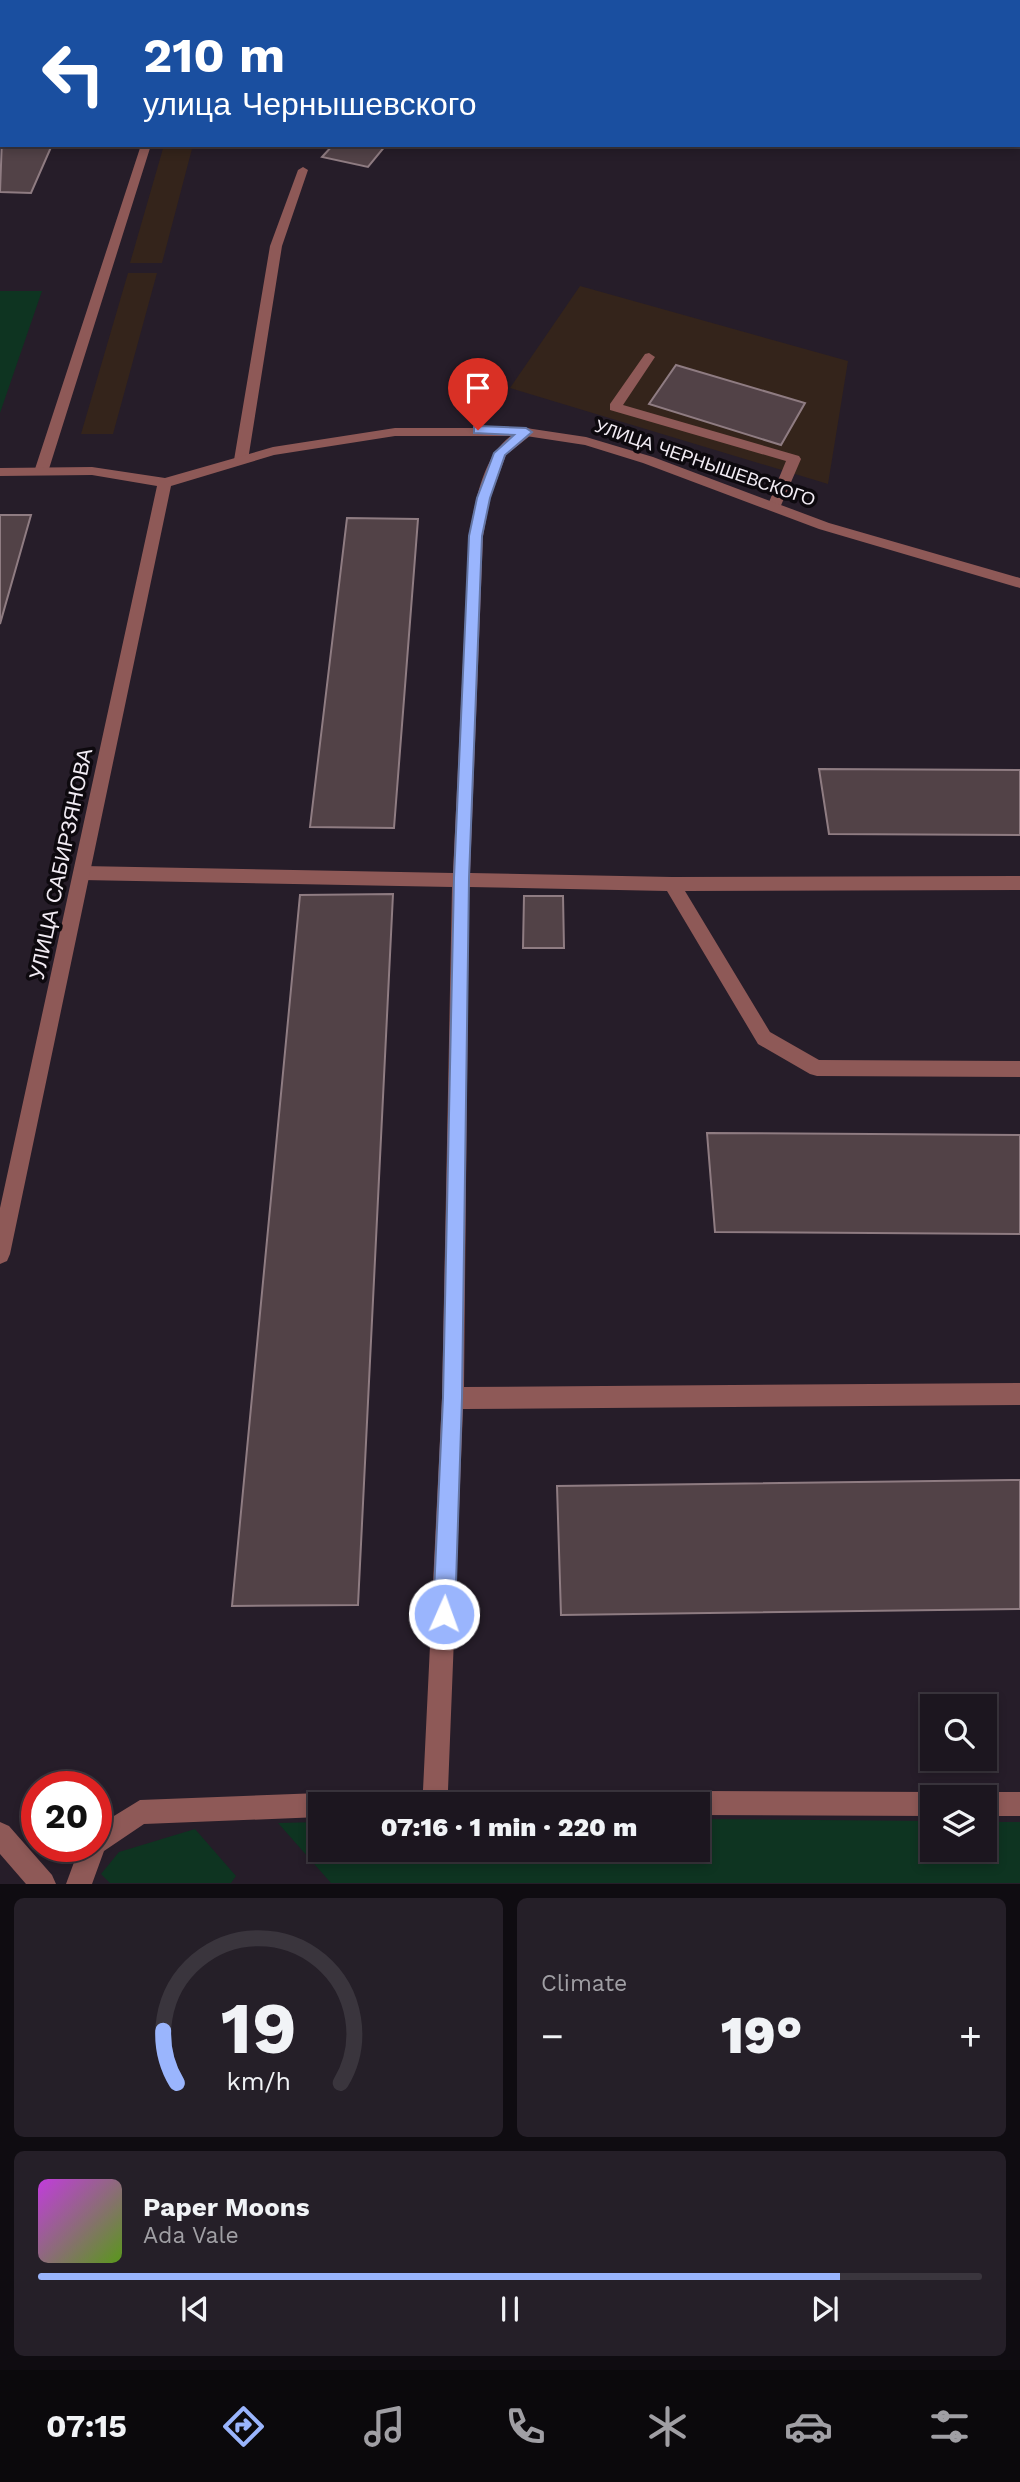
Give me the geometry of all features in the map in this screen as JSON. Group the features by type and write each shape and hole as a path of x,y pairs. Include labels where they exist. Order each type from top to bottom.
{"street":[{"path":"41,472 145,147"},
{"path":"242,460 276,246 303,170"},
{"path":"649,358 615,407 794,459 774,507"},
{"name":"УЛИЦА ЧЕРНЫШЕВСКОГО","path":"166,483 273,451 395,432 526,432 586,441 623,452 824,526 1020,583"},
{"path":"435,1792 453,1398 461,878 476,536 483,498 500,453 526,432"},
{"path":"0,472 92,471 166,483"},
{"name":"УЛИЦА САБИРЗЯНОВА","path":"0,1254 166,483"},
{"path":"82,873 672,884 1020,883"},
{"path":"672,884 764,1038 817,1068 1020,1069"},
{"path":"453,1398 1020,1394"},
{"path":"710,1803 920,1804"},
{"path":"997,1804 1020,1804"},
{"path":"112,1832 140,1812 308,1805"},
{"path":"0,1835 43,1884"},
{"path":"79,1884 88,1862"}],"shaded area":[{"path":"163,147 192,147 162,263 130,263"},
{"path":"128,273 157,273 113,434 81,434"},
{"path":"580,286 848,361 828,484 510,388"}],"green space":[{"path":"0,291 42,291 0,413"},
{"path":"710,1819 920,1821 920,1862 997,1862 997,1822 1020,1822 1020,1883 331,1883 312,1862 710,1862"},
{"path":"308,1822 308,1857 278,1823"},
{"path":"195,1829 236,1876 231,1883 110,1883 101,1874 119,1852"}],"building":[{"path":"2,147 51,147 31,193 0,192"},
{"path":"331,147 384,147 368,167 322,157"},
{"path":"676,365 805,403 781,445 649,404"},
{"path":"0,515 31,515 0,624"},
{"path":"347,518 418,519 394,828 310,827"},
{"path":"819,769 1020,770 1020,835 829,834"},
{"path":"393,894 358,1605 232,1606 300,895"},
{"path":"524,896 563,896 564,948 523,948"},
{"path":"707,1133 1020,1135 1020,1234 715,1232"},
{"path":"1020,1480 1020,1609 561,1615 557,1486"}],"route":[{"path":"444,1614 453,1398 461,878 476,536 483,498 500,453 526,432 478,430"}]}
